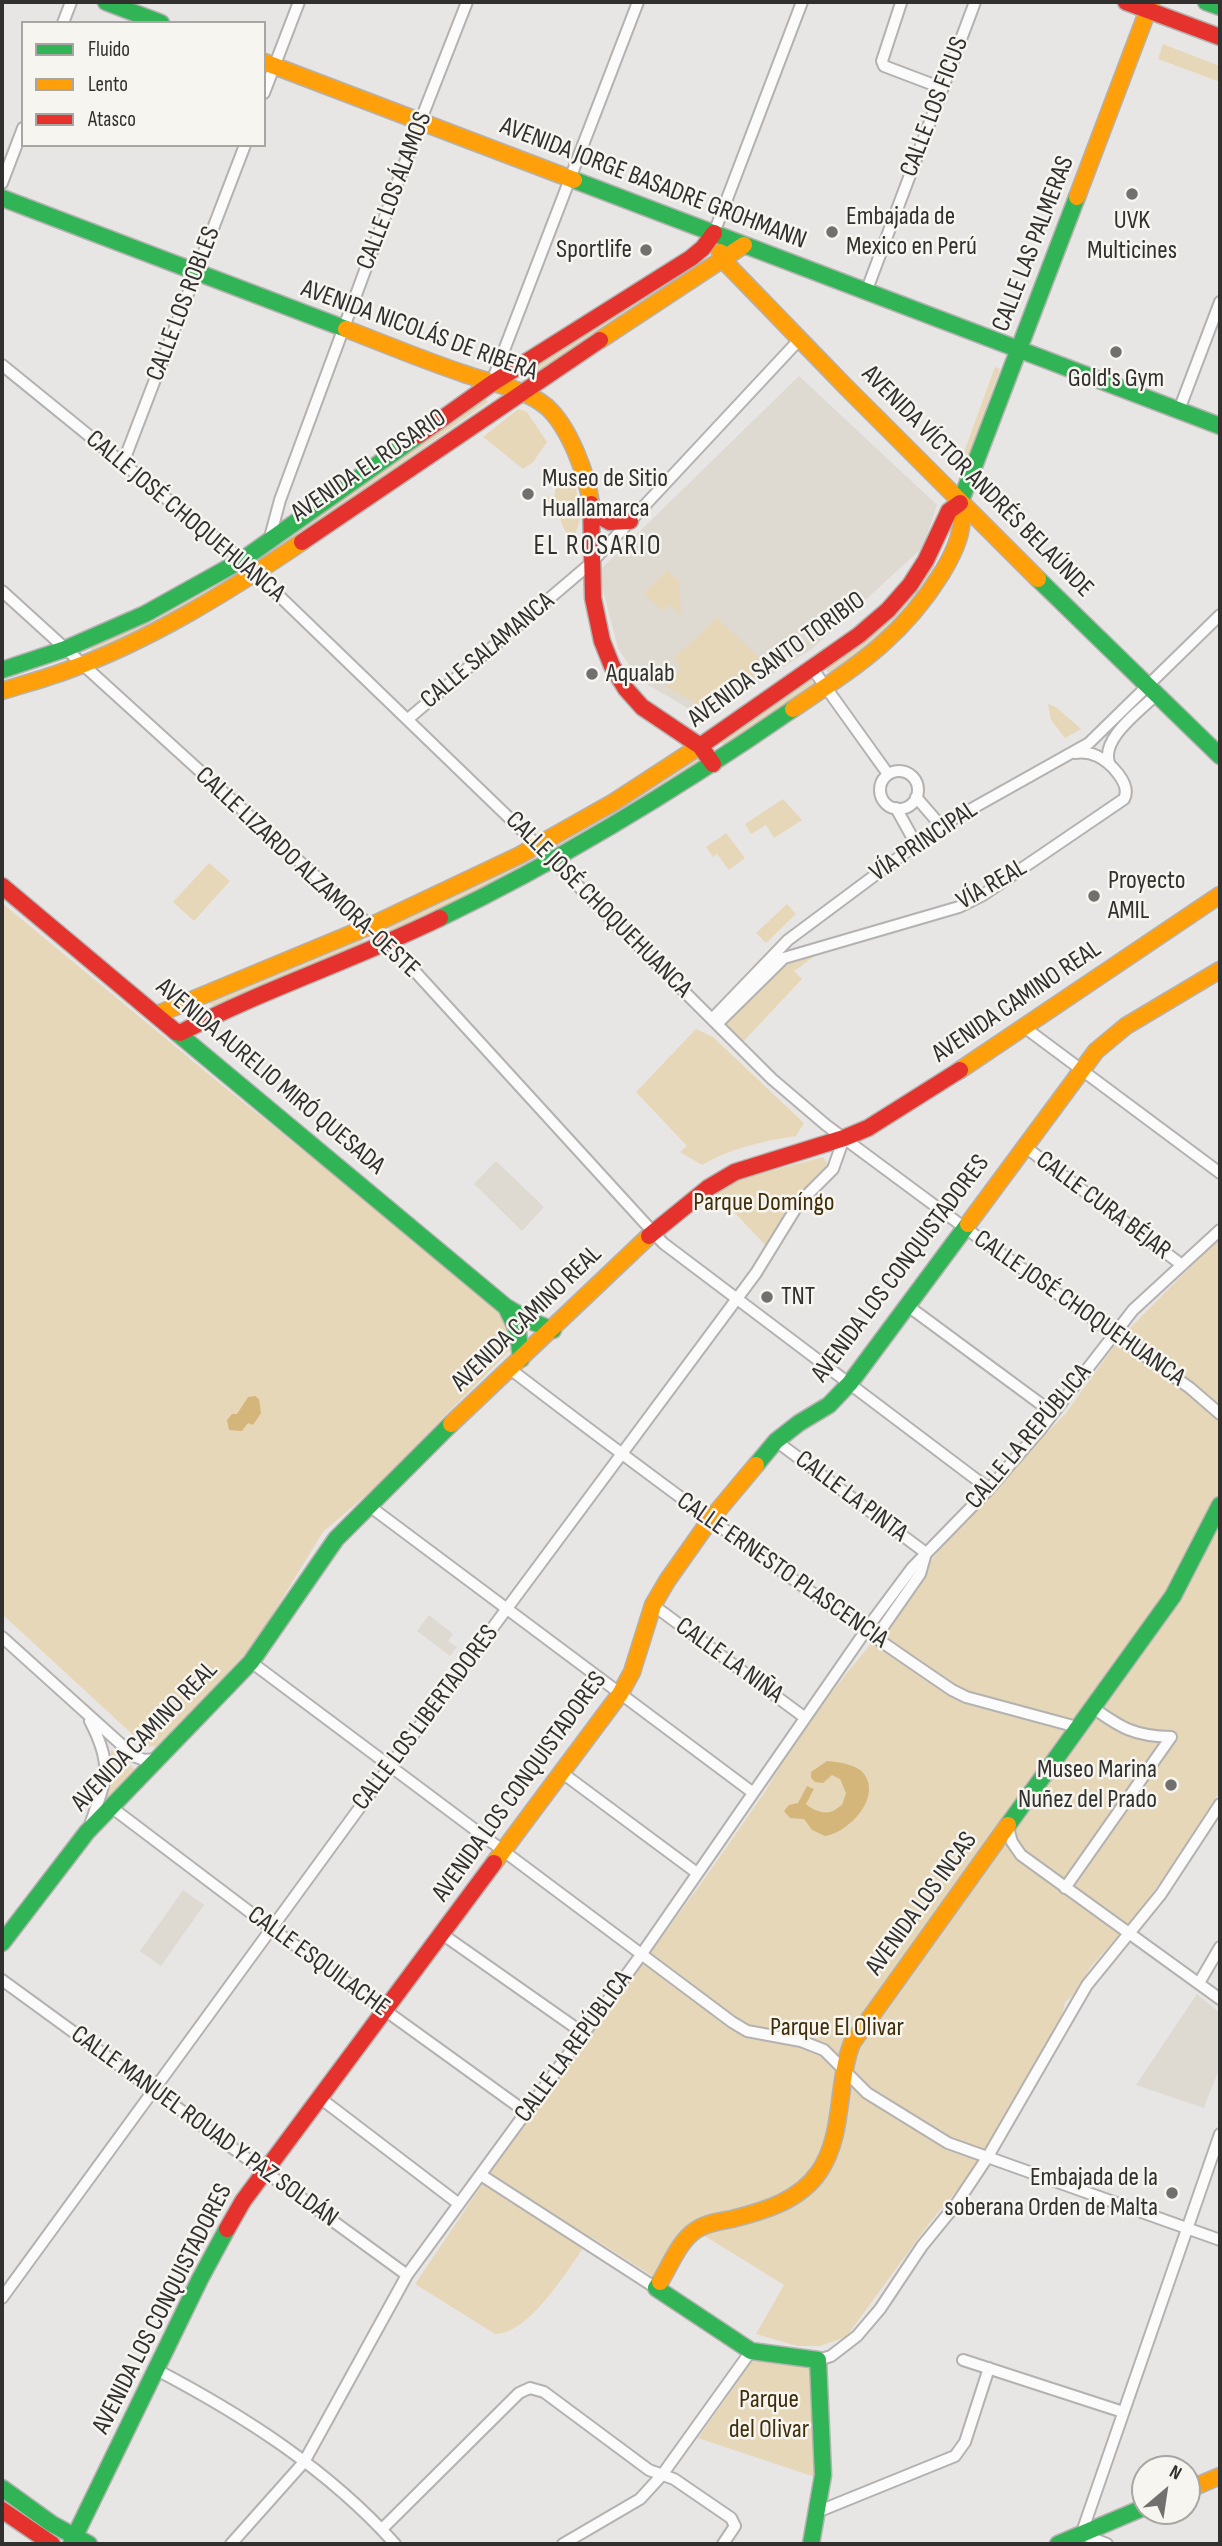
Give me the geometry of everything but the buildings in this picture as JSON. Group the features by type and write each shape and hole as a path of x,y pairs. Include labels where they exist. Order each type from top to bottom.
{"street":[{"path":"64,21 71,2"},
{"path":"106,2 157,21"},
{"path":"266,81 269,64 299,2"},
{"name":"CALLE LOS ÁLAMOS","path":"269,541 280,499 467,2"},
{"path":"491,384 638,2"},
{"path":"714,233 802,2"},
{"path":"901,2 882,61 884,66 942,88"},
{"name":"CALLE LOS FICUS","path":"866,292 975,2"},
{"path":"1126,2 1150,6 1220,37"},
{"path":"1206,2 1220,7"},
{"name":"CALLE LAS PALMERAS","path":"960,503 1150,6"},
{"name":"AVENIDA JORGE BASADRE GROHMANN","path":"269,64 1220,426"},
{"path":"2,183 21,133"},
{"name":"CALLE LOS ROBLES","path":"123,463 243,147"},
{"name":"AVENIDA NICOLÁS DE RIBERA","path":"2,198 343,329 491,384 522,392 548,408 561,425 583,469 592,512 593,598 607,654 619,679 642,707 700,746 713,764"},
{"name":"AVENIDA VÍCTOR ANDRÉS BELAÚNDE","path":"714,233 723,260 799,340 960,503 1220,756"},
{"name":"AVENIDA EL ROSARIO","path":"2,670 65,649 145,614 242,560 491,384 682,264 703,248 714,233"},
{"name":"AVENIDA EL ROSARIO","path":"2,691 82,665 156,630 256,573 689,279 744,245"},
{"path":"1180,410 1220,302"},
{"name":"CALLE SALAMANCA","path":"408,719 591,563 799,340"},
{"name":"CALLE JOSÉ CHOQUEHUANCA","path":"2,365 242,560 538,846 772,1079 844,1138 1113,1335 1190,1388 1220,1414"},
{"path":"280,499 285,514 294,524"},
{"name":"AVENIDA SANTO TORIBIO","path":"158,1014 370,926 538,846 614,802 812,668 859,635 888,610 911,585 949,510 960,503 962,524 944,567 911,617 890,639 713,764 552,862 389,943 215,1015 180,1033"},
{"path":"592,512 610,523 630,521"},
{"path":"926,560 936,560 944,567"},
{"name":"CALLE LIZARDO ALZAMORA-OESTE","path":"2,591 389,943 652,1233 989,1489"},
{"path":"1110,765 1106,753 1111,741 1152,690 1220,615"},
{"path":"812,668 888,774"},
{"name":"VÍA PRINCIPAL","path":"715,1021 779,948 797,933 941,826 1072,754 1152,690"},
{"path":"1072,754 1090,753 1110,765"},
{"name":"VÍA REAL","path":"715,1021 784,958 947,911 983,895 1125,799 1126,786 1110,765"},
{"path":"896,808 908,806 916,797 918,785 911,775 900,771 888,774 880,790 885,802 896,808 916,844"},
{"path":"916,797 941,826"},
{"name":"AVENIDA AURELIO MIRÓ QUESADA","path":"2,886 506,1307 553,1330"},
{"name":"AVENIDA CAMINO REAL","path":"2,1943 8,1921 156,1759 251,1662 322,1556 368,1506 652,1233 708,1188 735,1172 844,1138 869,1128 906,1106 1220,895"},
{"path":"797,933 794,944 805,952"},
{"name":"AVENIDA LOS CONQUISTADORES","path":"78,2542 155,2369 225,2232 265,2172 620,1694 632,1672 653,1605 710,1520 776,1441 829,1405 850,1383 1081,1069 1103,1044 1126,1026 1220,970"},
{"path":"205,994 203,1005 215,1015"},
{"path":"1024,1027 1220,1173"},
{"name":"CALLE LOS LIBERTADORES","path":"2,2298 390,1766 756,1273 799,1203 833,1169 844,1138"},
{"name":"CALLE CURA BÉJAR","path":"1024,1146 1182,1265"},
{"name":"CALLE LA REPÚBLICA","path":"232,2544 304,2462 407,2275 641,1955 804,1717 912,1568 989,1489 1054,1413 1133,1310 1220,1230"},
{"path":"908,1306 1054,1413"},
{"name":"AVENIDA AURELIO MIRÓ QUESADA","path":"506,1307 518,1332 515,1364"},
{"name":"CALLE ERNESTO PLASCENCIA","path":"515,1364 620,1454 882,1643 966,1697 1077,1727"},
{"name":"CALLE LA PINTA","path":"776,1441 926,1553"},
{"name":"AVENIDA LOS INCAS","path":"656,2288 688,2237 698,2228 772,2209 815,2177 835,2138 842,2067 852,2043 1173,1596 1220,1505"},
{"path":"368,1506 752,1792"},
{"name":"CALLE LA REPÚBLICA","path":"882,1643 880,1634 883,1627 920,1574 926,1553"},
{"name":"CALLE LA NIÑA","path":"653,1605 804,1717"},
{"path":"2,1637 134,1756 144,1760 156,1759"},
{"path":"251,1662 641,1955 747,2031 810,2044 830,2054 861,2088 948,2143 1220,2240"},
{"path":"1065,1888 1171,1737 1140,1735 1128,1731 1092,1707"},
{"path":"88,1716 103,1748 106,1765 104,1783 88,1832"},
{"path":"561,1772 697,1873"},
{"path":"481,2175 751,2351 818,2360 831,2356 857,2336 880,2309 922,2246 957,2203 987,2158 1087,1985 1161,1894 1220,1804"},
{"name":"CALLE ESQUILACHE","path":"111,1808 385,2012 526,2112"},
{"path":"1008,1828 1012,1842 1021,1855 1220,1999"},
{"path":"442,1934 583,2033"},
{"path":"1199,1983 1220,1947"},
{"name":"CALLE MANUEL ROUAD Y PAZ SOLDÁN","path":"2,1980 407,2275"},
{"path":"320,2098 459,2204"},
{"path":"1079,2539 1220,2134"},
{"path":"563,2544 634,2505 662,2475 751,2351"},
{"path":"811,2544 824,2467 818,2360"},
{"path":"963,2360 1123,2412"},
{"path":"817,2512 955,2456 965,2442 989,2368"},
{"path":"155,2369 263,2432 358,2506 395,2544"},
{"path":"382,2529 519,2393 530,2388 544,2392 649,2470 674,2479 731,2518 734,2529 723,2544"},
{"path":"1201,2484 1220,2476"},
{"path":"2,2488 78,2542"},
{"path":"2,2510 52,2544"},
{"path":"1058,2544 1079,2539 1131,2514"},
{"path":"1079,2539 1107,2544"}],"shaded area":[{"path":"799,376 937,505 923,547 813,648 705,718 638,679 618,648 600,570"},
{"path":"496,1161 544,1207 522,1231 474,1184"},
{"path":"255,1396 259,1399 261,1413 253,1425 248,1423 242,1431 229,1430 227,1420 232,1414 237,1414 248,1397"},
{"path":"429,1615 453,1634 448,1641 457,1647 450,1656 417,1631"},
{"path":"827,1761 847,1764 861,1771 868,1783 869,1793 860,1813 852,1821 825,1836 812,1830 804,1819 790,1818 784,1811 789,1805 798,1803 807,1786 814,1789 806,1804 812,1808 830,1812 842,1805 846,1793 840,1779 832,1775 823,1783 815,1782 811,1778 811,1772"},
{"path":"183,1890 204,1905 161,1966 140,1951"},
{"path":"1197,1994 1220,2013 1220,2067 1204,2108 1136,2085"}],"green space":[{"path":"1163,44 1220,66 1220,82 1158,59"},
{"path":"677,270 684,280 539,373 532,363"},
{"path":"995,367 1000,369 962,474 958,472 960,463"},
{"path":"483,395 488,402 263,560 258,553"},
{"path":"518,409 527,412 547,442 533,462 523,469 483,437"},
{"path":"561,480 576,486 580,520 574,538 565,530 558,510 549,504 547,496 554,499 556,485"},
{"path":"927,565 934,565 937,569 921,597 868,647 834,673 827,672 826,667"},
{"path":"235,567 242,576 93,655 90,647"},
{"path":"667,570 679,581 681,615 669,604 662,611 644,593"},
{"path":"717,618 769,667 707,709 666,687 681,669 674,658"},
{"path":"810,677 814,680 815,688 727,747 716,740"},
{"path":"1048,704 1056,707 1081,729 1065,738 1051,720"},
{"path":"695,755 702,764 557,851 555,844"},
{"path":"783,799 802,820 774,838 766,825 751,834 745,824"},
{"path":"726,833 745,858 729,870 717,854 713,857 706,847"},
{"path":"532,854 539,863 394,934 385,925"},
{"path":"209,863 230,881 194,921 173,902"},
{"path":"2,903 217,1081 506,1313 510,1322 512,1348 372,1490 323,1532 255,1643 159,1747 145,1746 2,1614"},
{"path":"787,904 796,914 766,943 756,933"},
{"path":"359,935 366,945 215,1007 210,1004 209,999"},
{"path":"815,956 794,971 802,979 742,1043 726,1024 787,964"},
{"path":"696,1029 713,1037 804,1123 796,1136 748,1146 702,1165 680,1152 687,1146 636,1092"},
{"name":"Parque Domíngo","path":"823,1157 829,1166 767,1247 715,1192 728,1182"},
{"name":"Parque El Olivar","path":"1220,1237 1220,1791 1180,1856 1133,1919 1090,1968 1076,1993 1065,2002 1062,2017 1043,2058 972,2173 931,2221 846,2337 820,2346 797,2346 756,2334 784,2285 692,2228 654,2277 591,2237 536,2310 509,2331 495,2334 415,2284 498,2161 710,1871 764,1793 805,1725 885,1626 936,1554 986,1495 1066,1413 1120,1338"},
{"path":"111,1749 138,1772 107,1804 104,1801 111,1778"},
{"name":"Parque del Olivar","path":"756,2355 813,2366 815,2477 698,2438"}],"traffic: fast":[{"path":"106,2 156,21"},
{"path":"1206,2 1220,7"},
{"path":"574,180 1220,426"},
{"path":"960,503 1077,197"},
{"path":"2,198 346,329"},
{"path":"2,670 65,649 145,614 242,560 419,435"},
{"path":"1038,579 1220,756"},
{"path":"440,918 620,821 793,709"},
{"path":"176,1032 506,1307 553,1330"},
{"path":"756,1465 776,1441 829,1405 850,1383 968,1224"},
{"path":"507,1309 518,1332 521,1359"},
{"path":"2,1943 87,1832 251,1662 336,1539 451,1424"},
{"path":"1008,1825 1173,1596 1220,1505"},
{"path":"71,2544 227,2229"},
{"path":"660,2282 656,2288 751,2351 818,2360 823,2475 811,2544"},
{"path":"2,2488 52,2524 89,2544"},
{"path":"1058,2544 1131,2513"}],"traffic: slow":[{"path":"1077,197 1151,2"},
{"path":"266,63 574,180"},
{"path":"600,340 744,245"},
{"path":"720,252 723,260 845,386 1038,579"},
{"path":"346,329 538,400 555,416 570,439 586,479 591,504"},
{"path":"793,709 857,665 910,616 942,573 955,548 962,522 960,503"},
{"path":"2,691 68,670 129,645 218,596 302,542"},
{"path":"158,1014 370,926 520,855 614,802 703,744"},
{"path":"960,1070 1220,895"},
{"path":"968,1224 1096,1051 1126,1026 1220,970"},
{"path":"451,1424 649,1236"},
{"path":"494,1863 620,1694 632,1672 653,1605 667,1581 710,1520 756,1465"},
{"path":"660,2282 680,2247 696,2230 768,2208 791,2198 819,2172 833,2142 852,2043 1008,1825"},
{"path":"1201,2484 1220,2476"}],"traffic: jam":[{"path":"1126,2 1220,37"},
{"path":"419,435 491,384 691,258 714,233"},
{"path":"302,542 600,340"},
{"path":"703,744 859,635 888,610 910,585 926,560 949,511 960,503"},
{"path":"591,504 593,598 602,641 612,666 626,689 642,707 700,746 713,764"},
{"path":"592,512 610,522 630,521"},
{"path":"2,886 176,1032"},
{"path":"180,1033 244,1002 440,918"},
{"path":"649,1236 708,1188 735,1172 868,1128 960,1070"},
{"path":"227,2229 243,2201 494,1863"},
{"path":"2,2510 52,2544"}],"place":[{"name":"UVK Multicines","path":"1132,194"},
{"name":"Embajada de Mexico en Perú","path":"832,232"},
{"name":"Sportlife","path":"646,250"},
{"name":"Gold's Gym","path":"1116,352"},
{"name":"Museo de Sitio Huallamarca","path":"528,494"},
{"name":"Aqualab","path":"592,674"},
{"name":"Proyecto AMIL","path":"1094,896"},
{"name":"TNT","path":"767,1297"},
{"name":"Museo Marina Nuñez del Prado","path":"1171,1785"},
{"name":"Embajada de la soberana Orden de Malta","path":"1172,2193"}],"district":[{"name":"EL ROSARIO","path":"598,547"}]}
